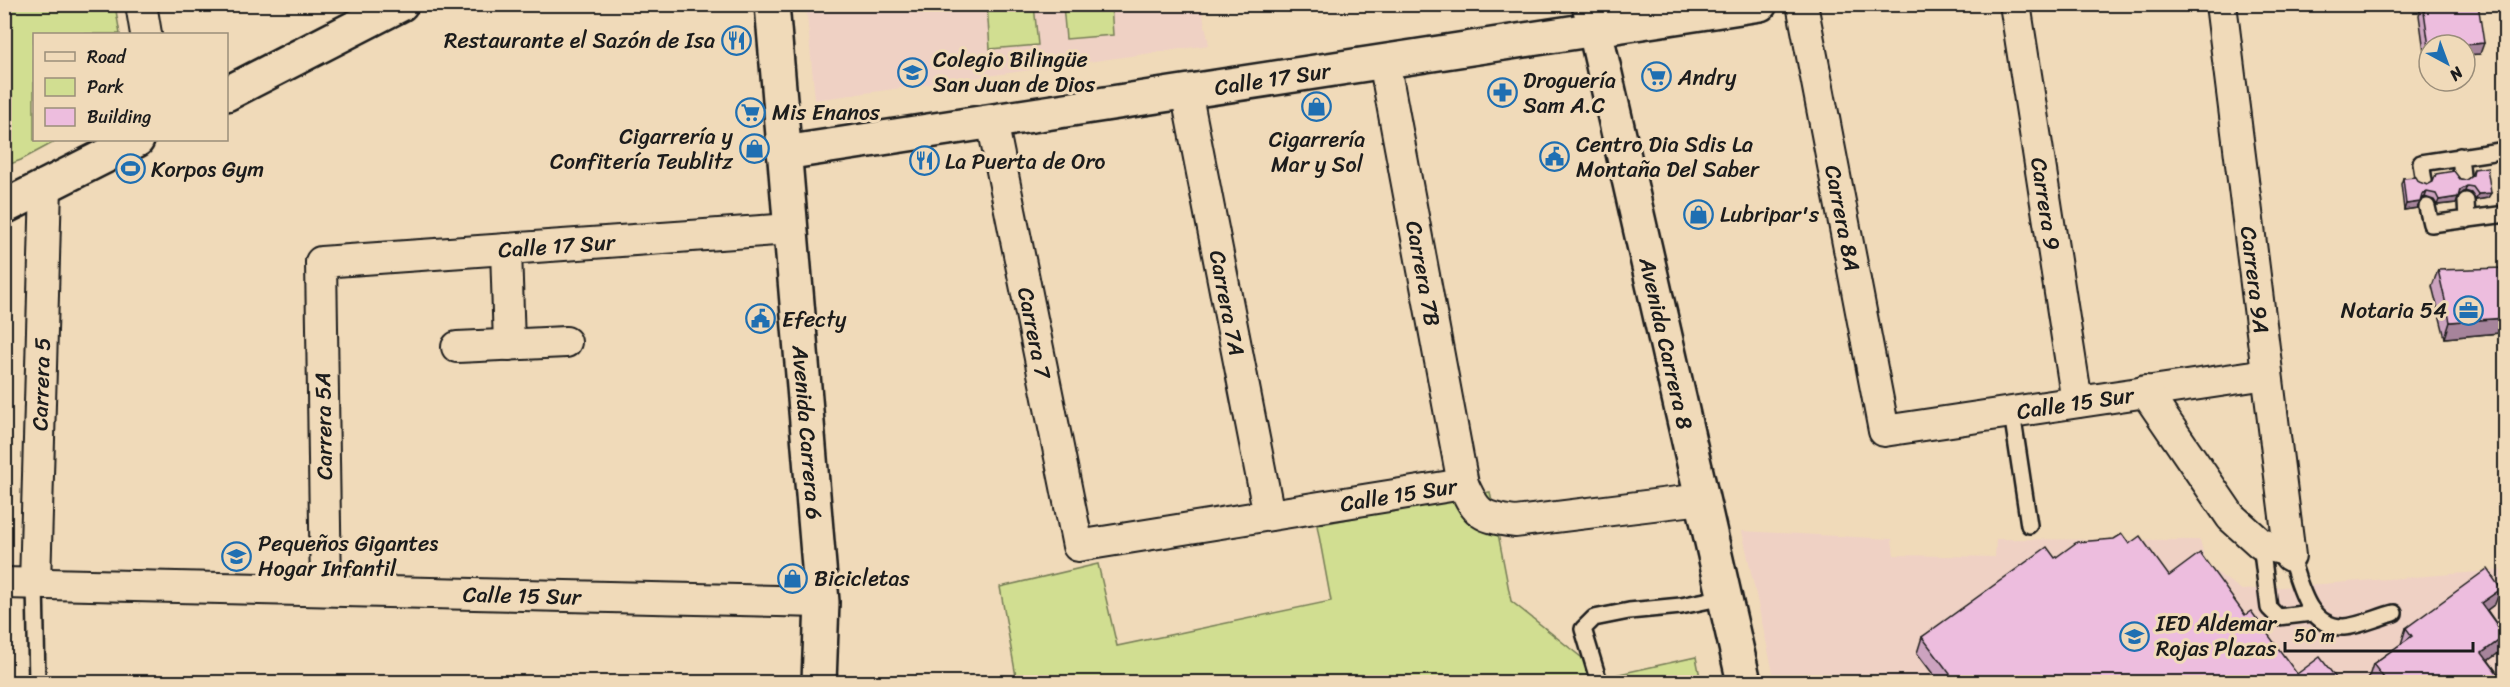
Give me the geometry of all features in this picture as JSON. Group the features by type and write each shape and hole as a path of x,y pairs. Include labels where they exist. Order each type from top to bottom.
{"main road":[{"path":"228,93 401,4"},
{"name":"Avenida Carrera 6","path":"772,4 822,602 819,682"},
{"name":"Calle 17 Sur","path":"784,153 1384,62 1591,17 1760,4"},
{"name":"Avenida Carrera 8","path":"1591,17 1744,682"},
{"path":"4,207 135,141"}],"street":[{"path":"141,4 146,33"},
{"name":"Carrera 8A","path":"1802,4 1884,431"},
{"name":"Carrera 9","path":"2015,4 2076,402"},
{"name":"Carrera 9A","path":"2221,4 2267,374 2280,550"},
{"name":"Carrera 7B","path":"1384,62 1463,484"},
{"name":"Carrera 7A","path":"1186,91 1269,515"},
{"name":"Carrera 7","path":"992,121 1078,546"},
{"name":"Carrera 5","path":"36,584 46,186"},
{"name":"Calle 17 Sur","path":"321,262 791,229"},
{"path":"506,249 509,345"},
{"name":"Carrera 5A","path":"321,262 326,590"},
{"path":"457,347 566,342"},
{"name":"Calle 15 Sur","path":"1884,431 2267,374"},
{"path":"2145,391 2231,517 2280,550"},
{"name":"Calle 15 Sur","path":"1078,546 1463,484 1473,507 1492,519 1515,522 1702,499"},
{"name":"Calle 15 Sur","path":"4,583 822,602"}],"lane":[{"path":"2424,181 2421,163 2505,150"},
{"path":"2460,156 2462,176"},
{"path":"2466,201 2467,220"},
{"path":"2427,207 2431,224 2505,214"},
{"path":"2012,413 2029,525"},
{"path":"2280,550 2312,613 2324,622 2344,627 2394,613"},
{"path":"2280,550 2269,608 2278,617 2312,613"},
{"path":"36,584 37,682"},
{"path":"1599,682 1583,629 1594,618 1629,611 1681,606 1724,597"}],"shaded area":[{"name":"Colegio Bilingüe San Juan de Dios","path":"806,5 1201,5 1209,45 815,100"},
{"name":"IED Aldemar Rojas Plazas","path":"1742,531 1892,539 1894,555 1995,557 1996,539 2200,540 2207,566 2242,590 2505,570 2505,682 1775,682"}],"green space":[{"path":"5,4 115,5 120,33 33,33 33,141 56,141 5,166"},
{"path":"987,5 1034,5 1038,45 990,49"},
{"path":"1063,5 1111,5 1113,35 1066,39"},
{"path":"1490,492 1511,601 1606,677 1696,657 1701,682 1017,682 1000,587 1098,564 1117,646 1331,601 1317,525"}],"building":[{"path":"2423,4 2478,4 2484,43 2477,44 2477,33 2427,33"},
{"path":"2487,167 2491,193 2478,194 2473,187 2467,186 2460,190 2458,197 2439,200 2436,194 2427,192 2422,195 2420,202 2406,204 2403,178 2416,177 2419,182 2427,185 2433,182 2436,174 2454,171 2460,179 2466,180 2473,175 2474,169"},
{"name":"Notaria 54","path":"2503,268 2505,318 2450,322 2438,270"},
{"path":"2122,534 2129,544 2140,536 2169,576 2200,553 2245,615 2251,611 2297,674 2320,657 2339,682 1956,682 1922,637 2047,547 2055,558 2077,542 2114,539"},
{"path":"2487,569 2501,589 2481,603 2505,636 2482,653 2504,682 2387,682 2373,664 2412,636 2406,628"}],"place":[{"name":"Restaurante el Sazón de Isa","path":"736,40"},
{"name":"Colegio Bilingüe San Juan de Dios","path":"912,72"},
{"name":"Andry","path":"1657,77"},
{"name":"Droguería Sam A.C","path":"1502,93"},
{"name":"Cigarrería Mar y Sol","path":"1317,107"},
{"name":"Mis Enanos","path":"751,112"},
{"name":"Cigarrería y Confitería Teublitz","path":"754,149"},
{"name":"Centro Dia Sdis La Montaña Del Saber","path":"1555,157"},
{"name":"La Puerta de Oro","path":"924,161"},
{"name":"Korpos Gym","path":"130,169"},
{"name":"Lubripar's","path":"1699,214"},
{"name":"Notaria 54","path":"2468,310"},
{"name":"Efecty","path":"761,319"},
{"name":"Pequeños Gigantes Hogar Infantil","path":"237,556"},
{"name":"Bicicletas","path":"793,578"},
{"name":"IED Aldemar Rojas Plazas","path":"2135,636"}]}
